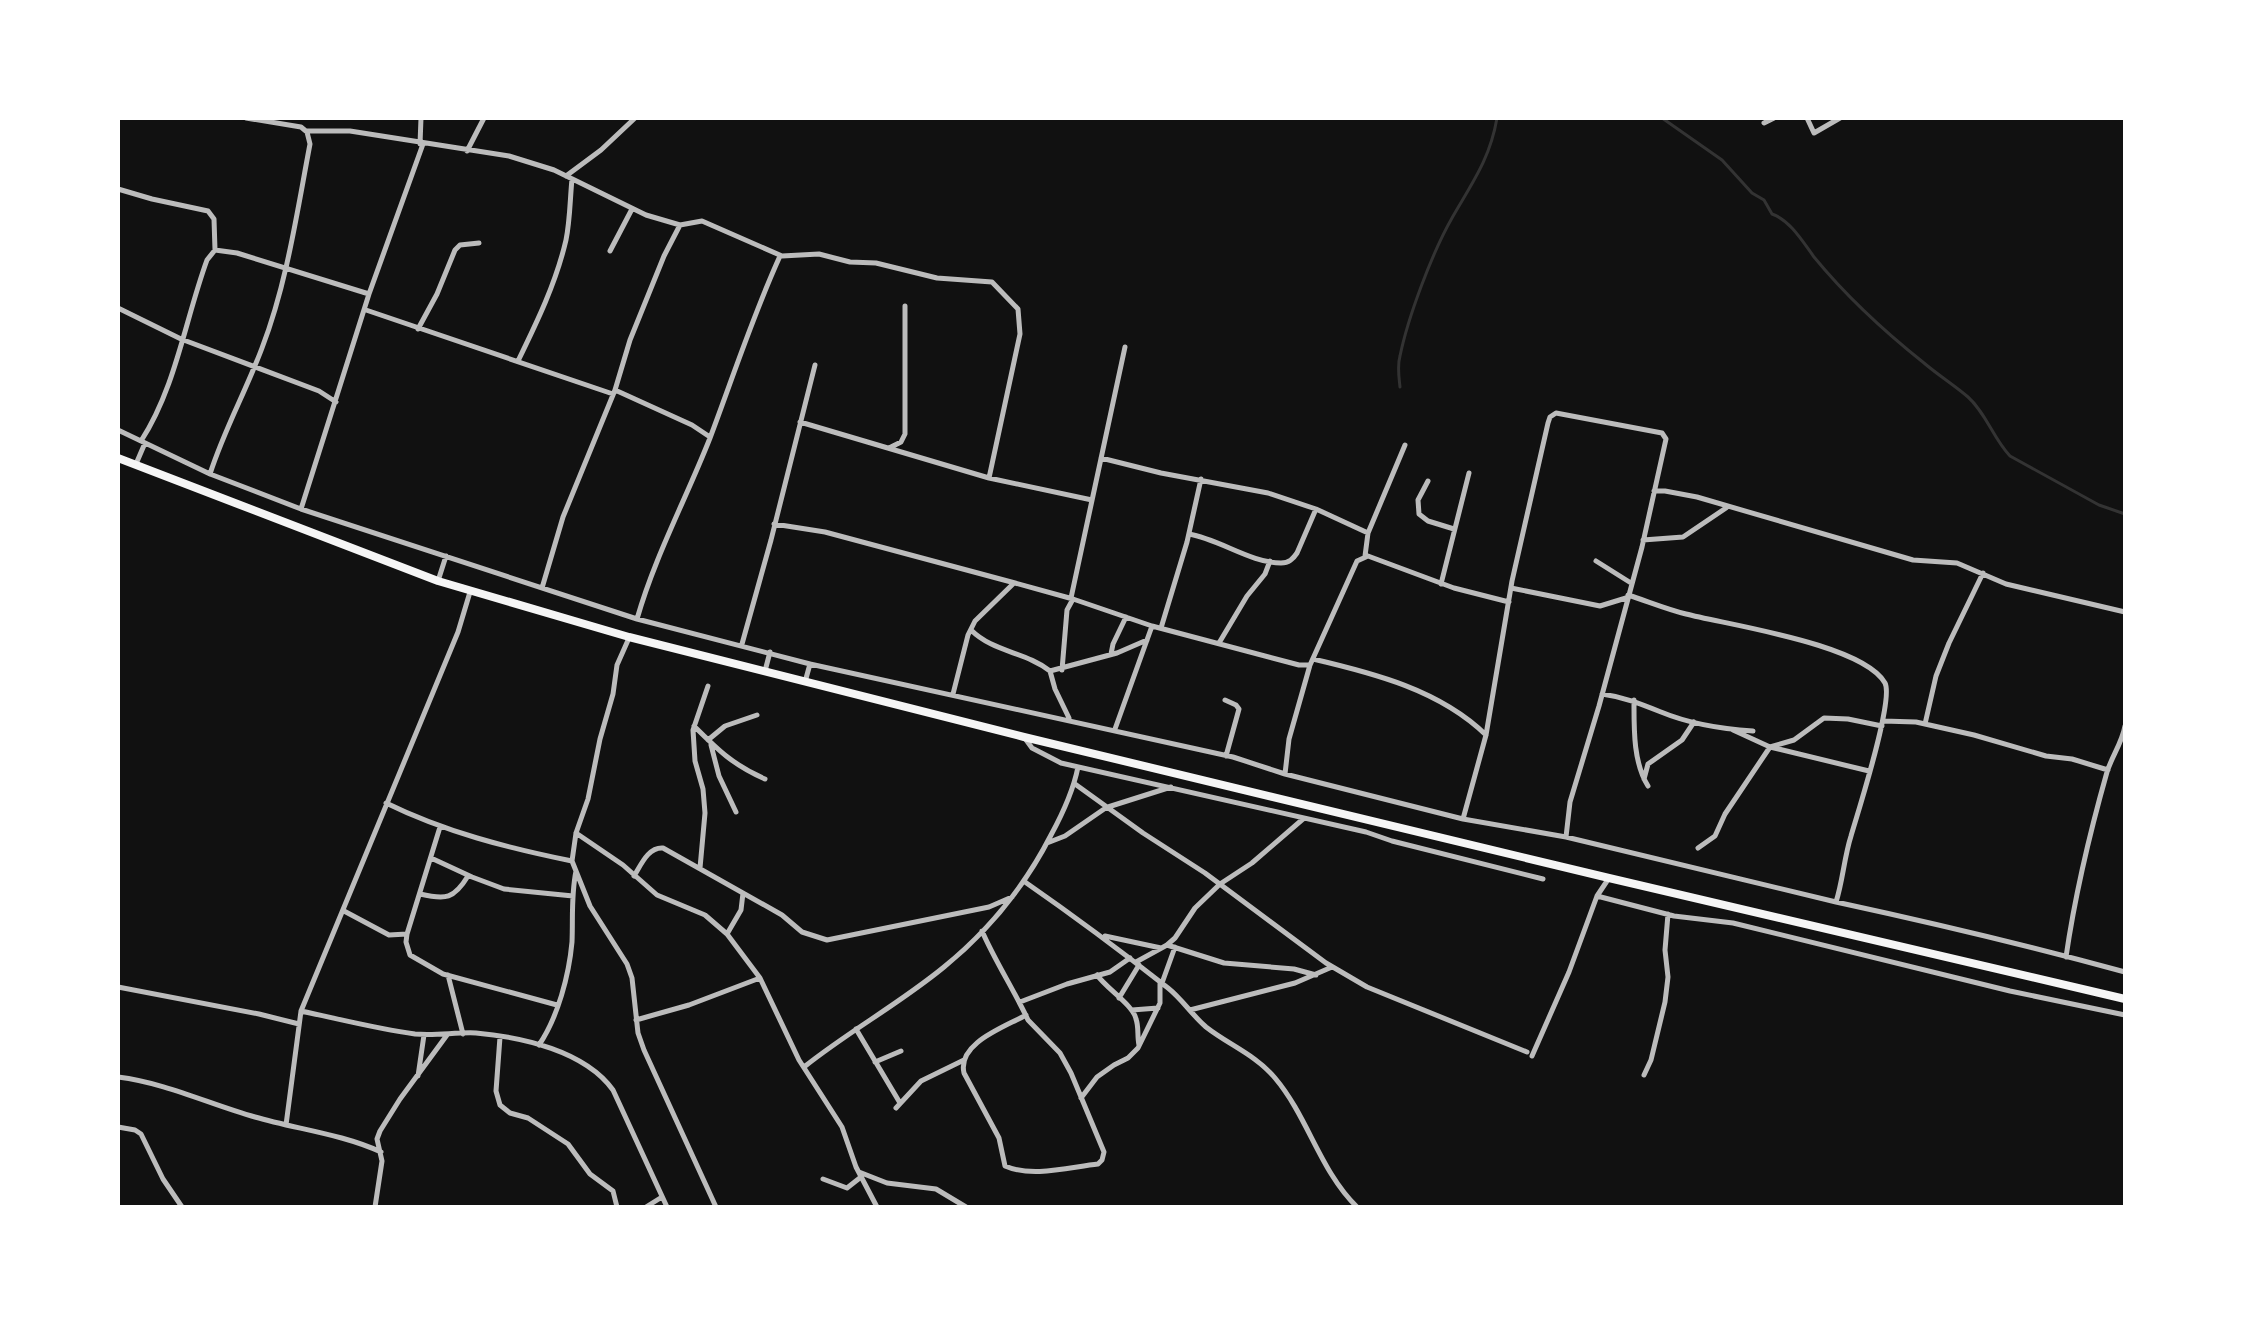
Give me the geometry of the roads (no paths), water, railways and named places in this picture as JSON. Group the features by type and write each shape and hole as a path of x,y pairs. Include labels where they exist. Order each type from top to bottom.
{"highway":[{"path":"118,458 438,581 629,637 1024,737 2125,999"}],"street":[{"path":"246,118 290,124 306,131 350,131 509,156 569,177 632,209 668,223 680,225 702,221 780,256 819,254 850,262 876,263 937,278 992,282 1018,309 1020,334 989,478"},
{"path":"301,509 369,294 422,144 421,118"},
{"path":"467,151 484,118"},
{"path":"518,361 542,312 558,268 566,238 569,177 635,118"},
{"path":"1764,123 1774,118"},
{"path":"1807,118 1814,133 1840,118"},
{"path":"210,474 221,439 263,347 286,270 310,144 306,131"},
{"path":"118,189 208,211 214,219 215,250 207,260 168,384 135,466"},
{"path":"610,251 632,209"},
{"path":"542,588 563,517 614,392 630,340 680,225"},
{"path":"418,329 455,250 460,245 479,243"},
{"path":"215,250 237,253 369,294"},
{"path":"637,619 648,580 710,437 766,285 780,256"},
{"path":"888,449 901,442 905,434 905,306"},
{"path":"118,308 181,339 319,391 336,402"},
{"path":"366,310 614,392 692,425 710,437"},
{"path":"1062,670 1067,610 1125,347"},
{"path":"742,644 815,365"},
{"path":"1463,819 1486,735 1511,588 1548,423 1554,414 1662,433 1666,439 1643,540 1570,802 1566,837"},
{"path":"800,422 989,478 1092,500"},
{"path":"118,430 210,474 301,509 637,619 810,664 1115,729 1463,819 1566,837 1881,910 2125,972"},
{"path":"1365,556 1368,533 1405,445"},
{"path":"1101,458 1268,493 1316,509 1368,533"},
{"path":"1441,584 1469,473"},
{"path":"1161,628 1189,534 1201,479"},
{"path":"1428,481 1418,500 1419,514 1428,521 1454,529"},
{"path":"1654,491 1679,493 1913,560 1957,563 2006,584 2125,612"},
{"path":"1643,540 1683,537 1727,508"},
{"path":"1189,534 1281,563 1292,560 1316,509"},
{"path":"774,524 825,532 1072,598 1152,626 1299,665 1312,662 1395,681 1466,716 1486,735"},
{"path":"438,581 446,556"},
{"path":"1365,556 1441,584 1509,602"},
{"path":"1285,774 1289,739 1312,662 1357,561 1365,556"},
{"path":"1219,643 1270,561"},
{"path":"1596,561 1631,583"},
{"path":"1925,724 1936,676 1983,573"},
{"path":"953,694 975,621 1015,583"},
{"path":"1511,588 1600,606 1627,596 1684,613 1808,642 1852,659 1885,683 1888,695 1882,724 1836,902"},
{"path":"286,1125 301,1011 458,632 470,592"},
{"path":"1111,654 1126,617"},
{"path":"1115,729 1152,626"},
{"path":"971,630 992,646 1029,658 1050,671 1062,670 1147,640"},
{"path":"629,637 617,665 613,694 588,799 576,833 572,861 590,906 627,964 636,997 636,1020 644,1050 716,1207"},
{"path":"765,672 770,652"},
{"path":"805,682 810,664"},
{"path":"1050,671 1069,719"},
{"path":"700,868 705,813 703,789 695,761 694,726 708,686"},
{"path":"1602,694 1634,700 1694,722 1753,731"},
{"path":"1225,700 1239,709 1226,756"},
{"path":"1634,700 1638,761 1648,786"},
{"path":"709,742 725,726 757,715"},
{"path":"1698,848 1715,836 1725,814 1770,747 1800,737 1824,718 1882,724 1903,720 1925,724 2108,770"},
{"path":"1644,779 1648,764 1682,740 1694,722"},
{"path":"694,726 741,769 765,779"},
{"path":"2066,957 2072,918 2108,770 2122,741 2125,726"},
{"path":"1732,730 1770,747 1869,771"},
{"path":"1024,737 1032,748 1043,755 1078,767 1172,787 1543,879"},
{"path":"709,742 719,776 736,812"},
{"path":"804,1067 944,967 982,931 1025,882 1075,784 1078,767"},
{"path":"1075,784 1220,884 1332,967 1367,987 1530,1054 1569,972 1597,896 1609,878"},
{"path":"1046,844 1065,836 1107,807 1172,787"},
{"path":"386,803 440,827 572,861"},
{"path":"1020,1002 1135,962 1164,947 1175,938 1195,908 1220,884 1252,863 1304,819"},
{"path":"440,827 407,934 410,955 448,975 557,1005"},
{"path":"576,833 606,852 657,895 713,920 727,934 760,978 804,1067 842,1127 877,1207"},
{"path":"634,876 650,851 657,848 669,850 782,915 802,932 827,940 989,907 1012,897"},
{"path":"431,858 504,889 573,896"},
{"path":"539,1045 557,1005 571,946 576,871"},
{"path":"420,894 447,898 468,876"},
{"path":"1025,882 1161,982 1209,1029 1257,1059 1276,1078 1300,1113 1339,1187 1357,1207"},
{"path":"727,934 741,910 743,892"},
{"path":"1597,896 1668,914 1733,923 1986,986 2125,1015"},
{"path":"344,911 389,935 407,934"},
{"path":"1644,1075 1651,1060 1665,1002 1668,914"},
{"path":"964,1060 964,1073 999,1138 1005,1166 1015,1170 1098,1164 1102,1160 1104,1152 1060,1053 1036,1030 1026,1015 982,931"},
{"path":"1100,935 1175,947 1224,963 1294,969 1316,975"},
{"path":"1081,1098 1097,1077 1133,1055 1159,1008 1161,982 1175,947"},
{"path":"1119,998 1135,962"},
{"path":"1190,1010 1295,983 1332,967"},
{"path":"448,975 463,1034"},
{"path":"1097,975 1132,1010 1137,1022 1139,1045"},
{"path":"636,1020 689,1005 760,978"},
{"path":"118,987 299,1024"},
{"path":"1132,1010 1159,1008"},
{"path":"301,1011 424,1035 500,1037 539,1045 581,1064 607,1081 613,1090 667,1207"},
{"path":"856,1029 898,1105 921,1081 964,1060 973,1047 992,1033 1026,1015"},
{"path":"418,1077 424,1035"},
{"path":"375,1207 382,1161 377,1139 380,1131 447,1035"},
{"path":"500,1037 496,1091 500,1105 510,1113 528,1118 568,1144 590,1174 613,1191 617,1207"},
{"path":"875,1062 901,1051"},
{"path":"118,1077 165,1086 225,1108 381,1152"},
{"path":"118,1127 141,1134 163,1179 182,1207"},
{"path":"823,1179 847,1188 860,1174"},
{"path":"860,1174 887,1183 936,1189 966,1207"},
{"path":"646,1207 662,1197"}],"waterway":[{"path":"1400,387 1399,360 1422,286 1444,232 1485,158 1497,118"},
{"path":"1662,118 1722,160 1752,193 1764,200 1772,214 1790,226 1826,271 1866,313 1968,397 2010,456 2099,505 2125,514"}]}
